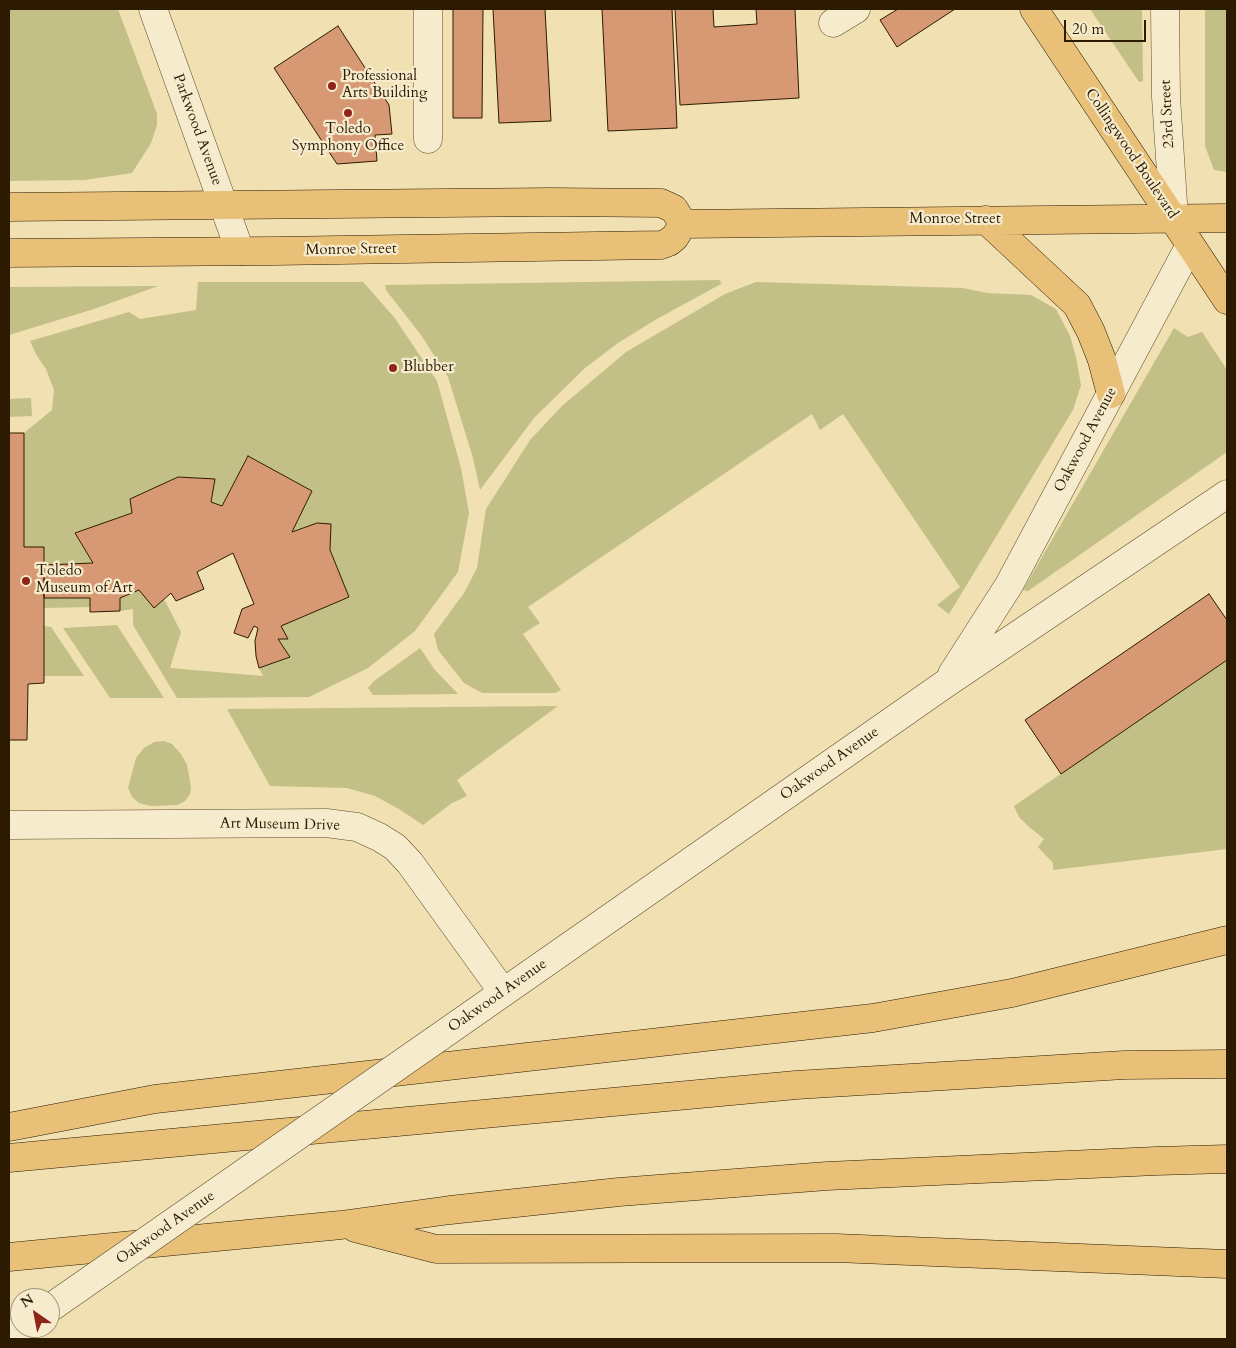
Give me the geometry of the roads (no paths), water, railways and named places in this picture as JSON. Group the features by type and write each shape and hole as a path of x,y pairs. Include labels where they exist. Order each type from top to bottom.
{"main road":[{"name":"Collingwood Boulevard","path":"1034,9 1227,300"},
{"path":"9,206 551,202 661,203 674,209 683,224"},
{"name":"Monroe Street","path":"9,253 661,245 675,237 683,224 1227,218"},
{"path":"986,220 1077,305 1091,332 1102,360 1111,394"},
{"path":"9,1127 155,1099 873,1018 1012,993 1227,940"},
{"path":"9,1158 796,1085 1124,1065 1227,1064"},
{"path":"9,1257 341,1224 609,1193 777,1180 1227,1159"},
{"path":"341,1224 436,1249 836,1248 1227,1264"}],"street":[{"name":"Parkwood Avenue","path":"154,9 240,251"},
{"path":"428,9 428,139"},
{"path":"833,23 856,9"},
{"name":"23rd Street","path":"1165,9 1166,97 1174,218"},
{"name":"Oakwood Avenue","path":"946,684 1009,585 1190,245"},
{"name":"Oakwood Avenue","path":"60,1301 946,684 1227,494"},
{"name":"Oakwood Avenue","path":"1186,522 1227,512"},
{"name":"Art Museum Drive","path":"9,825 326,823 357,827 395,847 410,863 503,992"}],"place":[{"name":"Professional Arts Building","path":"332,86"},
{"name":"Toledo Symphony Office","path":"348,113"},
{"name":"Blubber","path":"393,368"},
{"name":"Toledo Museum of Art","path":"26,581"}]}
